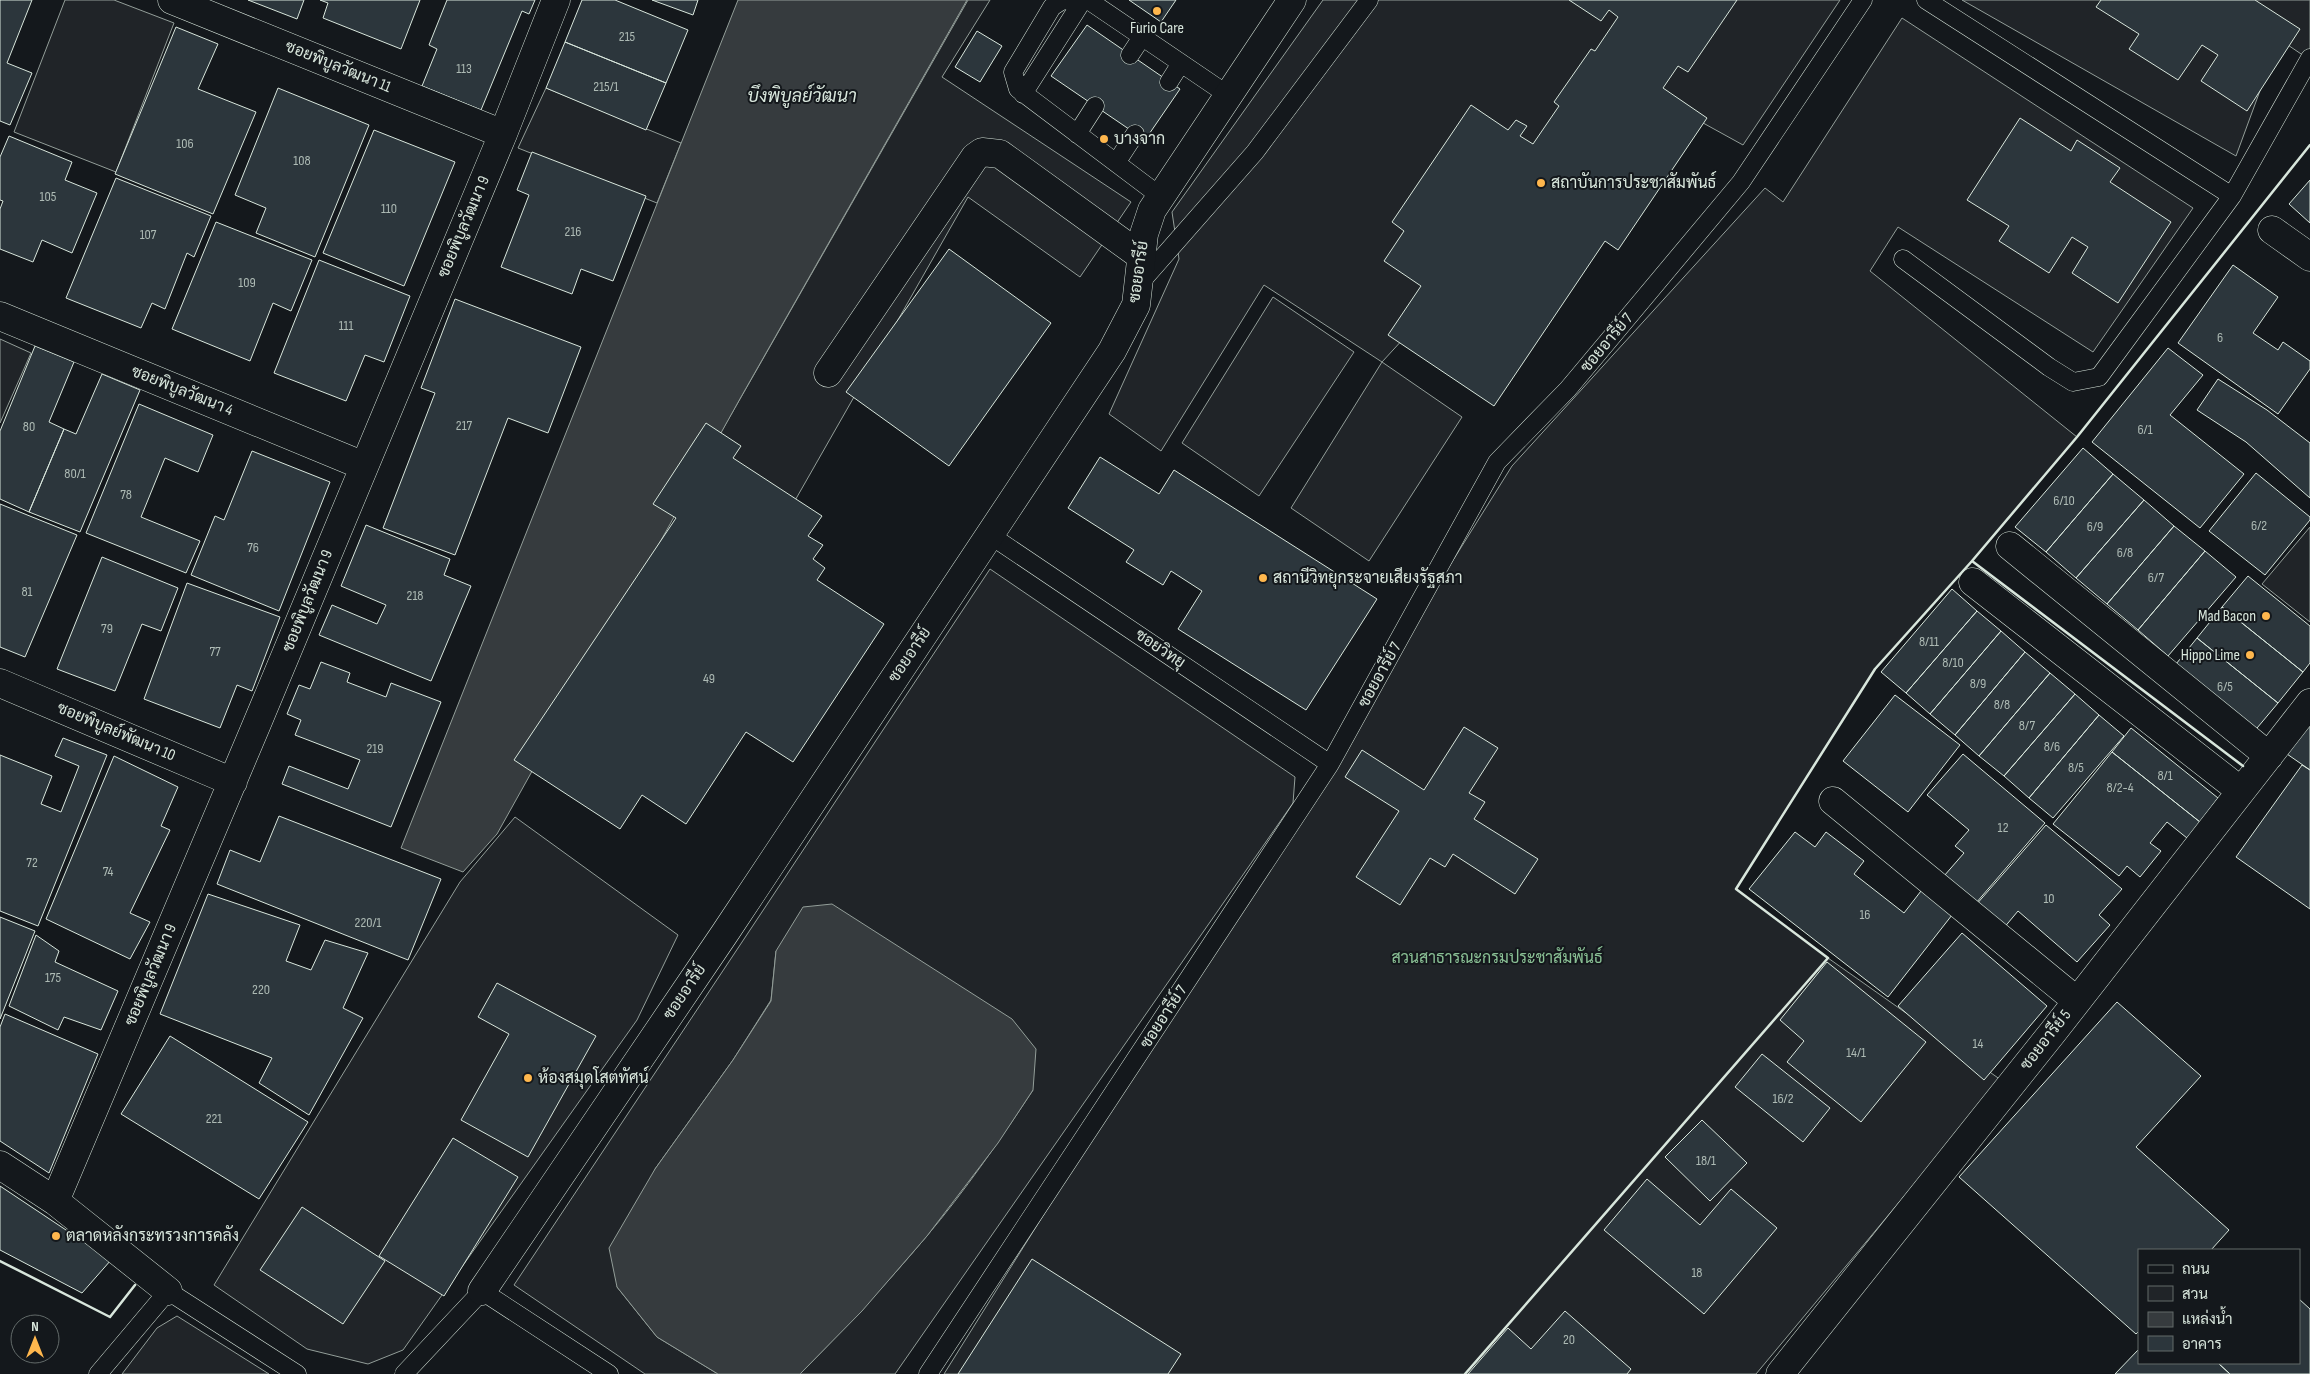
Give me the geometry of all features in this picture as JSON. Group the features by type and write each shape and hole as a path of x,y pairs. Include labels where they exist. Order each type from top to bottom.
{"street":[{"name":"ซอยพิบูลวัฒนา 11","path":"172,0 503,134"},
{"name":"ซอยพิบูลวัฒนา 9","path":"55,1201 233,782 503,134 556,0"},
{"name":"ซอยอารีย์","path":"482,1290 720,941 1112,351 1136,305 1144,234 1152,210 1292,0"},
{"path":"828,372 975,157 982,152 1000,154 1141,256"},
{"path":"2272,230 2310,256"},
{"name":"ซอยพิบูลวัฒนา 4","path":"0,316 364,466"},
{"path":"2010,546 2268,756"},
{"path":"1973,582 2241,791"},
{"name":"ซอยพิบูลย์พัฒนา 10","path":"0,683 233,782"},
{"name":"ซอยอารีย์ 5","path":"1780,1374 2077,1001 2310,703"},
{"path":"1833,801 2077,1001"},
{"path":"0,1165 55,1201 168,1290"}],"lane":[{"path":"1067,0 1061,1 1052,7 1013,72 1018,89 1160,196"},
{"path":"1024,94 1083,0"},
{"path":"1088,0 1228,95"},
{"path":"1137,285 1255,152 1369,0"},
{"name":"ซอยอารีย์ 7","path":"928,1374 1330,764 1497,462 1568,389 1741,182 1863,0"},
{"path":"1926,0 2232,196"},
{"path":"1130,54 1142,37"},
{"path":"1903,259 2049,367 2073,382 2100,377 2232,196 2310,58"},
{"path":"1169,82 1182,63"},
{"path":"1077,134 1095,106"},
{"path":"1116,163 1135,134"},
{"name":"ซอยวิทยุ","path":"990,535 1330,764"},
{"path":"98,1374 168,1290 297,1374"},
{"path":"404,1374 482,1290 609,1374"}],"green space":[{"path":"65,0 114,0 174,23 116,172 14,132"},
{"path":"968,0 990,0 942,77 1131,202 1080,277 968,197 789,511 712,448"},
{"path":"1323,0 1840,0 1743,145 1636,86 1382,362 1264,285 1161,451 1109,414 1179,259 1172,212"},
{"path":"1962,0 2310,0 2310,60 2279,39 2236,156"},
{"name":"สวนสาธารณะกรมประชาสัมพันธ์","path":"1902,18 2193,208 2093,352 1898,227 1870,271 2077,437 1972,561 1875,669 1736,889 1828,958 2001,1080 1756,1374 944,1374 1512,466 1765,188 1783,202"},
{"path":"546,88 681,143 657,203 518,148"},
{"path":"1273,297 1354,352 1259,496 1182,443"},
{"path":"0,339 31,353 0,423"},
{"path":"1382,362 1462,417 1369,561 1291,508"},
{"path":"2310,527 2310,622 2262,584"},
{"path":"990,569 1295,777 1293,803 895,1374 800,1374 880,1290 955,1202 1033,1090 776,951 771,1000 733,1060 655,1169 617,1287 657,1337 718,1374 645,1374 514,1285"},
{"path":"515,817 678,935 637,1020 403,1350 368,1364 307,1349 214,1285 460,882"},
{"path":"177,1316 269,1374 122,1374 157,1328"}],"water":[{"name":"บึงพิบูลย์วัฒนา","path":"738,0 967,0 741,397 497,834 463,872 401,848"},
{"path":"832,904 1012,1019 1036,1049 1033,1090 998,1143 927,1236 862,1311 800,1374 718,1374 657,1337 617,1287 609,1248 655,1169 733,1060 771,1001 776,951 803,907"}],"building":[{"path":"0,0 32,0 7,63 32,73 10,125 0,121"},
{"path":"248,0 304,0 297,19"},
{"path":"320,0 420,0 401,49 323,18 328,3"},
{"path":"447,0 535,0 529,14 522,11 481,110 422,86 437,49 429,45"},
{"path":"582,0 615,0 688,30 666,83 565,42"},
{"path":"652,0 698,0 693,15"},
{"name":"Furio Care","path":"1129,0 1176,0 1161,22"},
{"name":"สถาบันการประชาสัมพันธ์","path":"1569,0 1737,0 1688,72 1678,66 1663,88 1707,118 1618,250 1605,241 1494,406 1388,335 1421,286 1384,261 1404,231 1392,222 1471,105 1508,130 1516,120 1527,126 1520,136 1533,144 1559,106 1554,102 1591,49 1595,51 1618,17 1609,10 1601,21"},
{"path":"2101,0 2255,0 2300,29 2247,111 2201,81 2218,55 2202,45 2178,80 2129,49 2139,34 2096,7"},
{"path":"1087,25 1180,89 1145,140 1051,76"},
{"path":"176,27 218,44 198,89 256,112 213,214 115,174"},
{"path":"977,31 1002,46 980,82 955,67"},
{"path":"565,42 666,83 646,130 546,88"},
{"path":"278,88 369,125 315,257 256,233 266,208 235,195"},
{"path":"2020,118 2071,151 2077,140 2120,168 2110,182 2171,222 2118,303 2072,273 2088,247 2072,237 2049,273 1999,241 2009,226 1967,200"},
{"path":"374,130 455,162 404,286 323,253"},
{"path":"9,136 72,162 65,180 97,193 72,253 42,240 33,262 0,249 0,209 3,201 0,200 0,157"},
{"path":"532,152 646,196 613,281 581,269 572,294 501,267 529,195 517,190"},
{"path":"116,178 211,216 194,257 187,253 165,309 152,303 141,328 66,298"},
{"path":"2310,180 2310,223 2289,204"},
{"path":"216,222 312,260 291,311 273,303 250,361 172,329"},
{"path":"949,249 1051,323 949,466 846,392"},
{"path":"319,260 410,296 384,362 365,355 346,401 274,373"},
{"path":"2233,265 2278,297 2253,333 2278,350 2283,342 2310,361 2310,369 2278,414 2178,343"},
{"path":"455,299 581,347 548,433 508,418 455,555 383,528 435,393 421,388"},
{"path":"35,346 74,362 49,422 64,429 29,512 0,499 0,431"},
{"path":"2168,348 2203,375 2170,415 2244,474 2200,528 2092,442"},
{"path":"102,374 140,390 80,532 29,512 64,429 76,434"},
{"path":"2218,379 2267,410 2310,443 2310,498 2246,442 2197,410"},
{"path":"139,404 213,435 198,472 165,458 141,517 200,541 186,573 86,533"},
{"path":"706,423 741,446 733,458 822,516 808,536 823,545 813,559 825,568 817,580 884,624 793,762 746,732 686,824 642,795 620,829 514,760 676,518 653,504"},
{"path":"2083,448 2113,474 2046,552 2015,527"},
{"path":"252,451 330,482 279,611 191,575 215,516 224,520"},
{"name":"สถานีวิทยุกระจายเสียงรัฐสภา","path":"1100,457 1159,494 1174,470 1377,599 1306,710 1178,629 1202,591 1171,571 1163,585 1126,562 1134,550 1068,508"},
{"path":"2256,473 2310,517 2310,520 2265,575 2209,531"},
{"path":"2113,474 2144,500 2076,578 2046,552"},
{"path":"2144,500 2174,526 2107,604 2076,578"},
{"path":"0,504 77,535 25,657 0,647"},
{"path":"366,525 450,559 444,575 471,586 431,681 319,635 332,605 377,624 386,605 341,586"},
{"path":"2174,526 2205,551 2138,630 2107,604"},
{"path":"2205,551 2236,577 2168,656 2138,630"},
{"path":"102,557 178,588 161,631 142,624 115,691 57,669"},
{"name":"Mad Bacon","path":"2248,576 2310,626 2310,663 2303,672 2222,607"},
{"path":"187,583 280,617 252,691 237,685 220,728 144,699"},
{"path":"1952,589 1977,611 1906,693 1881,672"},
{"name":"Hippo Lime","path":"2222,607 2303,672 2278,703 2197,638"},
{"path":"1977,611 2001,631 1930,714 1906,693"},
{"path":"2001,631 2025,652 1955,735 1930,714"},
{"path":"2197,638 2278,703 2252,734 2172,669"},
{"path":"2025,652 2050,673 1979,756 1955,735"},
{"path":"321,662 350,673 347,682 386,697 391,683 441,702 391,827 282,784 289,766 348,789 360,760 295,735 301,720 287,714 299,685 310,689"},
{"path":"2050,673 2075,694 2004,776 1979,756"},
{"path":"2075,694 2099,715 2029,798 2004,776"},
{"path":"1895,695 1960,745 1908,812 1843,761"},
{"path":"2099,715 2124,736 2053,818 2029,798"},
{"path":"2310,724 2310,770 2287,754"},
{"path":"1464,727 1498,748 1469,793 1485,802 1474,819 1538,859 1515,894 1453,854 1445,867 1430,858 1400,905 1356,877 1399,811 1345,777 1362,750 1424,790"},
{"path":"2131,728 2218,798 2200,822 2112,752"},
{"path":"63,738 107,755 38,926 0,911 0,755 52,776 41,804 61,812 79,766 55,756"},
{"path":"2112,752 2200,822 2187,838 2167,822 2150,843 2161,851 2140,877 2127,866 2119,876 2053,824"},
{"path":"1963,754 2045,823 1976,903 1944,876 1964,853 1955,846 1969,830 1927,795"},
{"path":"114,756 178,787 161,826 170,830 130,913 150,922 130,959 46,919"},
{"path":"2302,765 2310,770 2310,909 2236,857"},
{"path":"279,816 441,879 408,960 217,884 230,850 260,862"},
{"path":"2046,825 2122,889 2099,915 2110,925 2077,962 2018,911 2003,929 1975,906"},
{"path":"1795,832 1815,847 1826,832 1864,861 1854,874 1904,913 1921,891 1952,915 1888,997 1749,889"},
{"path":"208,894 300,925 286,961 311,970 325,940 368,953 343,1008 363,1018 309,1115 259,1083 272,1058 160,1014"},
{"path":"0,917 35,931 0,1019"},
{"path":"1962,933 2047,1006 1984,1080 1898,1006"},
{"path":"36,935 59,951 55,962 118,991 101,1030 64,1017 58,1030 9,1006"},
{"path":"1827,962 1926,1042 1861,1122 1787,1062 1804,1041 1780,1020"},
{"name":"ห้องสมุดโสตทัศน์","path":"497,983 596,1036 528,1157 461,1120 509,1034 478,1017"},
{"path":"2117,1002 2201,1076 2136,1147 2229,1230 2212,1249 2138,1249 2138,1332 2136,1334 1959,1177"},
{"path":"5,1014 98,1054 49,1173 0,1141 0,1027"},
{"path":"170,1036 308,1122 259,1199 121,1114"},
{"path":"1762,1054 1830,1108 1803,1142 1735,1087"},
{"path":"1702,1120 1747,1163 1710,1201 1665,1157"},
{"path":"453,1138 518,1177 444,1296 379,1256"},
{"path":"1647,1179 1700,1225 1731,1189 1777,1228 1704,1314 1604,1230"},
{"path":"0,1186 111,1260 82,1293 0,1250"},
{"path":"302,1207 385,1261 343,1324 260,1270"},
{"path":"1032,1259 1181,1354 1168,1374 958,1374"},
{"path":"2300,1300 2310,1309 2310,1374 2230,1374 2219,1364 2300,1364"},
{"path":"1565,1311 1631,1369 1627,1374 1468,1374 1508,1328 1531,1349"},
{"path":"2138,1350 2138,1364 2219,1364 2230,1374 2115,1374"}],"wall":[{"path":"1465,1374 1828,958 1736,889 1875,669 1972,561 2077,437 2310,145"},
{"path":"1972,561 2243,766"},
{"path":"0,1261 110,1317 135,1285"}],"place":[{"name":"Furio Care","path":"1157,11"},
{"name":"บางจาก","path":"1104,139"},
{"name":"สถาบันการประชาสัมพันธ์","path":"1541,183"},
{"name":"สถานีวิทยุกระจายเสียงรัฐสภา","path":"1263,578"},
{"name":"Mad Bacon","path":"2266,616"},
{"name":"Hippo Lime","path":"2250,655"},
{"name":"ห้องสมุดโสตทัศน์","path":"528,1078"},
{"name":"ตลาดหลังกระทรวงการคลัง","path":"56,1236"}]}
